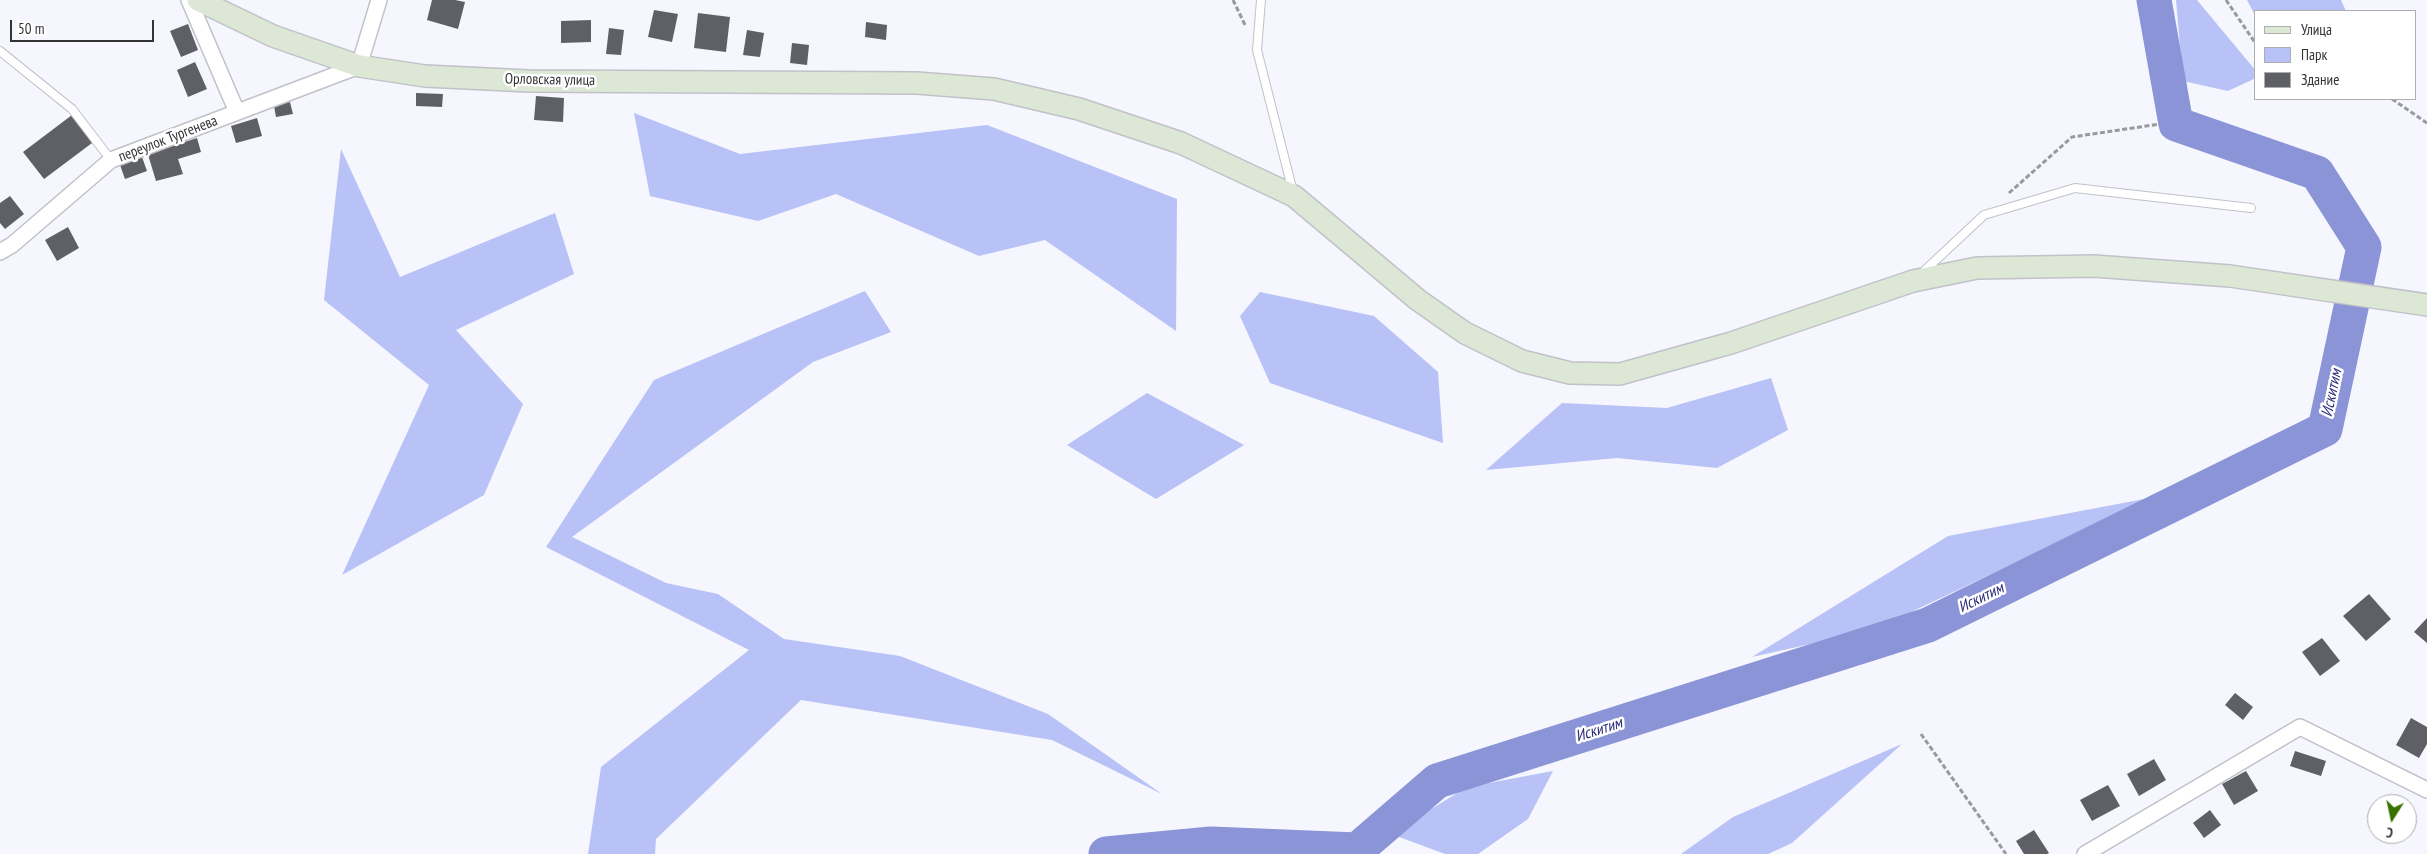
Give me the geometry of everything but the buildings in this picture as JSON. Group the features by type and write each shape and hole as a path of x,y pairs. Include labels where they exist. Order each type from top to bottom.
{"main road":[{"name":"Орловская улица","path":"198,0 273,36 359,66 425,76 529,80 917,82 994,89 1079,110 1181,143 1294,196 1418,300 1466,333 1522,361 1570,374 1620,374 1731,343 1913,281 1977,268 2074,266 2230,276 2427,304"}],"street":[{"path":"189,0 237,112"},
{"path":"359,66 379,0"},
{"name":"переулок Тургенева","path":"0,252 12,246 111,160 359,66"},
{"path":"2085,854 2300,728 2427,790"}],"lane":[{"path":"1261,0 1257,50 1294,196"},
{"path":"0,51 72,109 111,160"},
{"path":"1913,281 1984,215 2075,188 2251,208"}],"path":[{"path":"2226,0 2254,41"},
{"path":"2393,100 2427,123"},
{"path":"1984,215 2072,137 2160,124"},
{"path":"1921,734 2006,854"}],"green space":[{"path":"2176,0 2197,0 2254,69 2254,79 2228,91 2183,81"},
{"path":"2247,0 2341,0 2346,10 2254,10 2254,13"},
{"path":"634,113 740,154 987,125 1177,199 1176,331 1045,240 979,256 836,194 758,221 650,196"},
{"path":"341,149 400,277 555,213 574,274 456,330 523,404 484,495 342,575 429,385 324,300"},
{"path":"865,291 891,332 813,362 572,537 666,583 718,594 784,639 900,656 1048,714 1162,794 1052,740 801,700 656,839 655,854 588,854 601,767 749,650 546,547 654,380"},
{"path":"1260,292 1374,316 1438,372 1443,443 1270,383 1240,316"},
{"path":"1771,378 1788,430 1717,468 1617,458 1486,470 1562,403 1667,408"},
{"path":"1147,393 1244,445 1156,499 1067,445"},
{"path":"2155,497 1873,630 1752,657 1948,536"},
{"path":"1902,744 1792,843 1768,854 1681,854 1733,817"},
{"path":"1553,771 1528,819 1478,854 1445,854 1391,834 1467,787"}],"waterway":[{"name":"Искитим","path":"1106,854 1211,844 1357,850 1437,781 1928,625 2325,429 2364,247 2317,173 2176,124 2154,0"}]}
